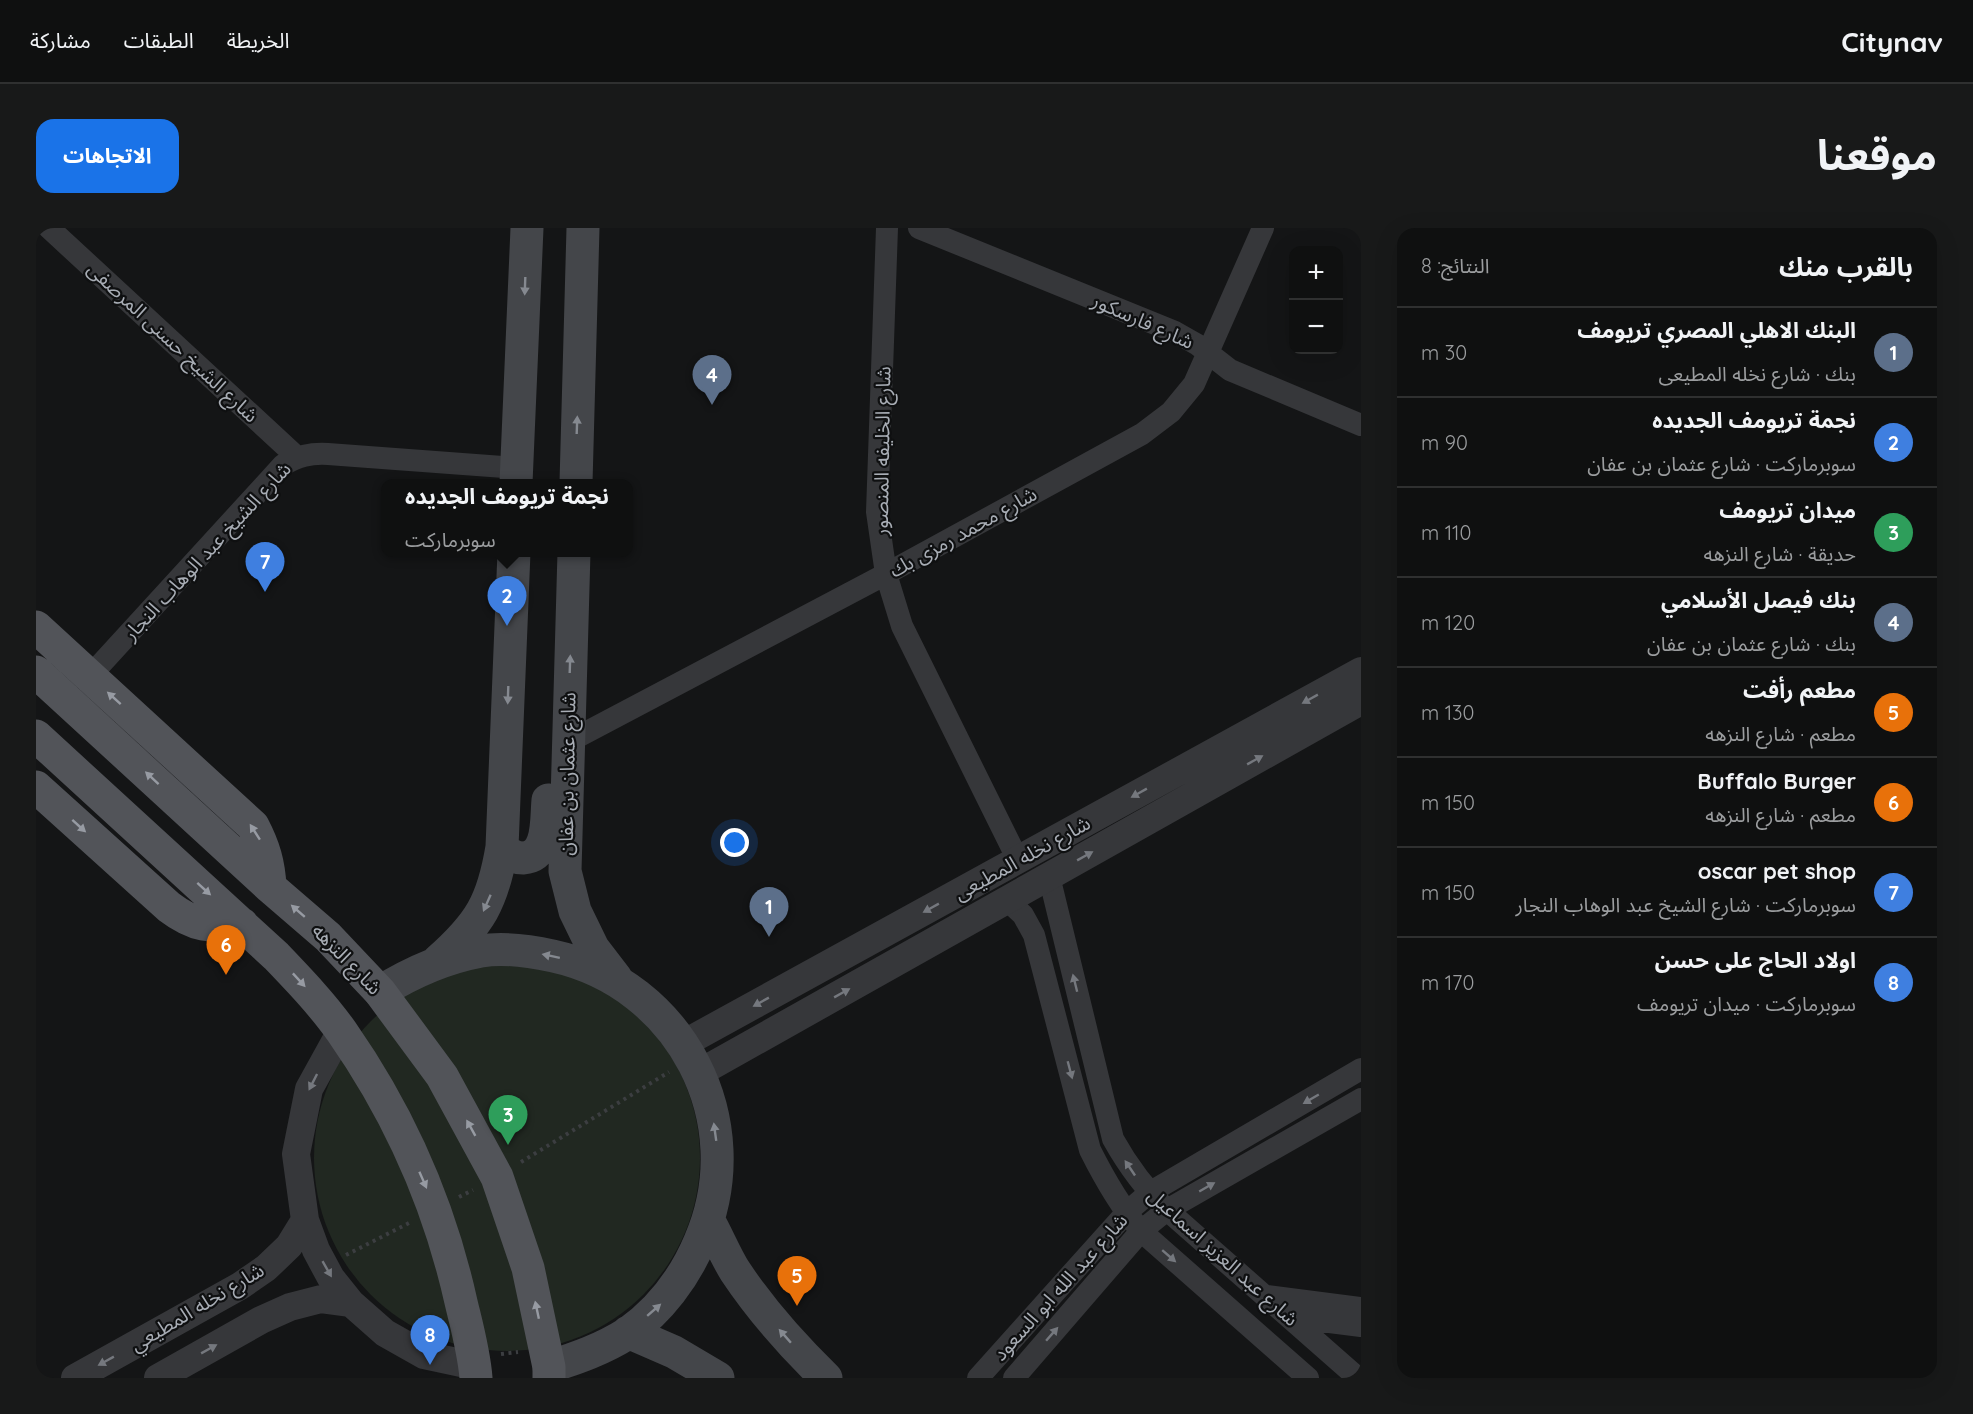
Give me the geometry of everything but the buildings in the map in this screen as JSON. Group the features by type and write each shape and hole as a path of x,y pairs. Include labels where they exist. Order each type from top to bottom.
{"main road":[{"path":"517,476 527,228"},
{"path":"576,479 583,228"},
{"path":"436,962 462,940 483,912 496,881 502,847 514,557"},
{"name":"شارع عثمان بن عفان","path":"574,557 565,871 575,911 593,948 619,981"},
{"path":"36,627 253,826 264,845 270,866 270,887"},
{"name":"شارع النزهه","path":"36,672 270,887 328,937 380,992 442,1077 497,1176 528,1268 548,1365"},
{"path":"36,736 242,924 310,992 341,1031 391,1108 436,1210 457,1283 475,1367"},
{"path":"502,847 513,856 520,858 534,855 539,850 545,837 551,780 568,753"},
{"path":"36,787 184,918 202,925 221,927 242,924"},
{"path":"380,992 436,962 483,951 530,951 576,961 619,981 655,1010 683,1044 699,1073 712,1109 717,1146 716,1184 709,1221 690,1264 663,1302 628,1332 591,1354 548,1365"},
{"path":"709,1221 735,1269 766,1314 826,1378"},
{"path":"628,1332 674,1352 718,1378"}],"street":[{"name":"شارع الشيخ حسنى المرصفى","path":"49,228 297,457"},
{"name":"شارع الخليفه المنصور","path":"887,228 878,512 886,574 902,626 1018,860"},
{"name":"شارع فارسكور","path":"918,228 1175,332 1198,345 1230,370 1361,425"},
{"name":"شارع محمد رمزى بك","path":"568,753 886,574 1142,434 1171,412 1194,384 1263,228"},
{"name":"شارع الشيخ عبد الوهاب النجار","path":"90,676 283,465 297,457 313,453 328,454 517,476"},
{"name":"شارع نخله المطيعى","path":"683,1044 1361,671"},
{"name":"شارع نخله المطيعى","path":"699,1073 1361,700"},
{"name":"شارع عبد العزيز اسماعيل","path":"1049,876 1113,1139 1129,1168 1149,1193 1167,1210 1358,1378"},
{"name":"شارع عبد العزيز اسماعيل","path":"1006,900 1023,915 1034,934 1090,1150 1106,1183 1126,1214 1141,1231 1308,1378"},
{"path":"341,1031 309,1089 296,1154 304,1220 315,1250 331,1278 351,1303 385,1333 424,1355 475,1367"},
{"name":"شارع عبد الله ابو السعود","path":"978,1378 1126,1214 1149,1193 1361,1069"},
{"name":"شارع عبد الله ابو السعود","path":"1014,1378 1141,1231 1167,1210 1361,1099"},
{"name":"شارع نخله المطيعي","path":"75,1378 240,1286 266,1268 289,1246 304,1220"},
{"path":"1267,1296 1361,1308"},
{"name":"شارع نخله المطيعي","path":"158,1378 261,1320 290,1307 321,1299 351,1303"},
{"path":"1290,1317 1361,1326"}],"path":[{"path":"475,1367 548,1365"}],"shaded area":[{"path":"507,965 545,969 581,980 614,998 643,1022 667,1051 685,1084 696,1120 700,1158 696,1196 685,1232 667,1265 643,1294 614,1318 581,1336 545,1347 507,1351 469,1347 433,1336 400,1318 371,1294 347,1265 329,1232 318,1196 314,1158 318,1120 329,1084 347,1051 371,1022 400,998 433,980 469,969"}],"place":[{"name":"بنك فيصل الأسلامي","path":"712,405"},
{"name":"oscar pet shop","path":"265,592"},
{"name":"نجمة تريومف الجديده","path":"507,626"},
{"name":"البنك الاهلي المصري تريومف","path":"769,937"},
{"name":"Buffalo Burger","path":"226,975"},
{"name":"ميدان تريومف","path":"508,1145"},
{"name":"مطعم رأفت","path":"797,1306"},
{"name":"اولاد الحاج على حسن","path":"430,1365"}]}
